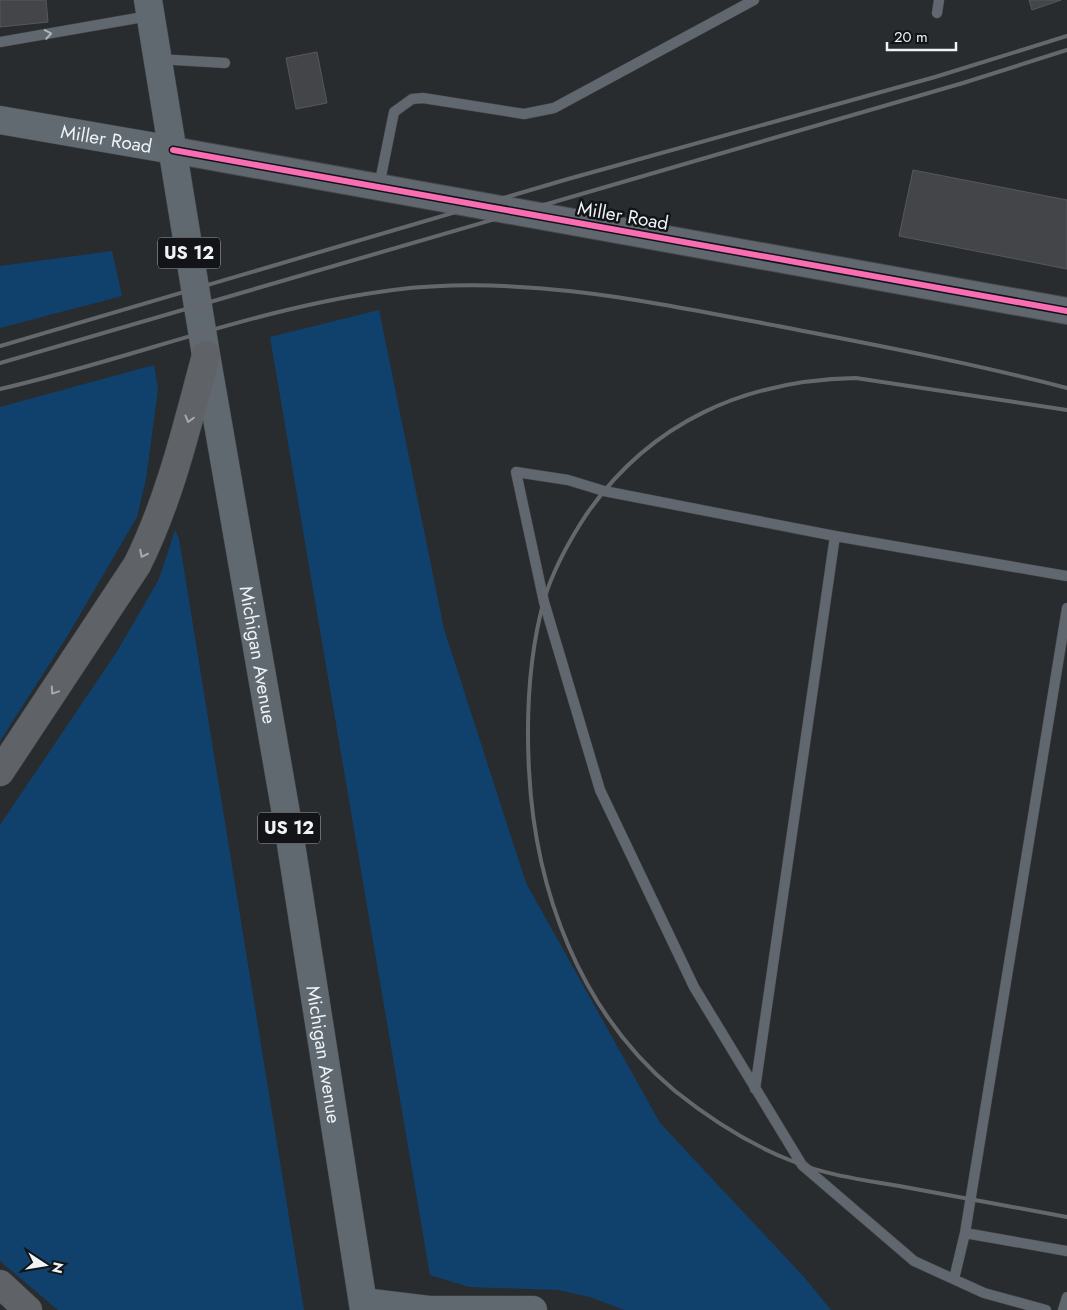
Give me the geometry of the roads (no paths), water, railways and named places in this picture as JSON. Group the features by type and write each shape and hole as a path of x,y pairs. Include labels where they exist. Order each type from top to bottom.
{"highway":[{"path":"0,772 137,565 148,545 165,501 206,355"},
{"path":"0,1284 28,1310"}],"main road":[{"name":"Michigan Avenue","path":"149,8 206,355 288,825 363,1306"},
{"name":"Miller Road","path":"0,120 172,150"},
{"path":"363,1306 429,1310 533,1310"}],"street":[{"name":"Miller Road","path":"172,150 1067,311"}],"lane":[{"path":"378,187 394,112 412,99 423,98 524,114 554,108 754,0"},
{"path":"937,13 939,0"},
{"path":"0,42 149,8"},
{"path":"158,59 225,62"},
{"path":"1046,1310 984,1293 914,1261 802,1165 694,987 600,790 544,602 516,472 568,480 604,491 835,536 1067,576"},
{"path":"755,1089 835,536"},
{"path":"954,1279 965,1233 1067,608"},
{"path":"965,1233 1067,1251"},
{"path":"1063,1310 1067,1297"}],"railway":[{"path":"0,346 568,179 935,77 1067,36"},
{"path":"0,363 963,83 1067,50"},
{"path":"0,389 293,308 393,290 441,286 538,288 634,300 923,355 1067,388"},
{"path":"1067,410 856,378 815,381 776,387 739,398 703,412 670,431 611,482 586,515 568,545 544,600 535,642 528,706 529,770 533,815 541,860 553,904 569,946 589,987 613,1025 642,1059 675,1091 702,1112 746,1139 777,1155 805,1166 845,1176 1067,1217"}]}
